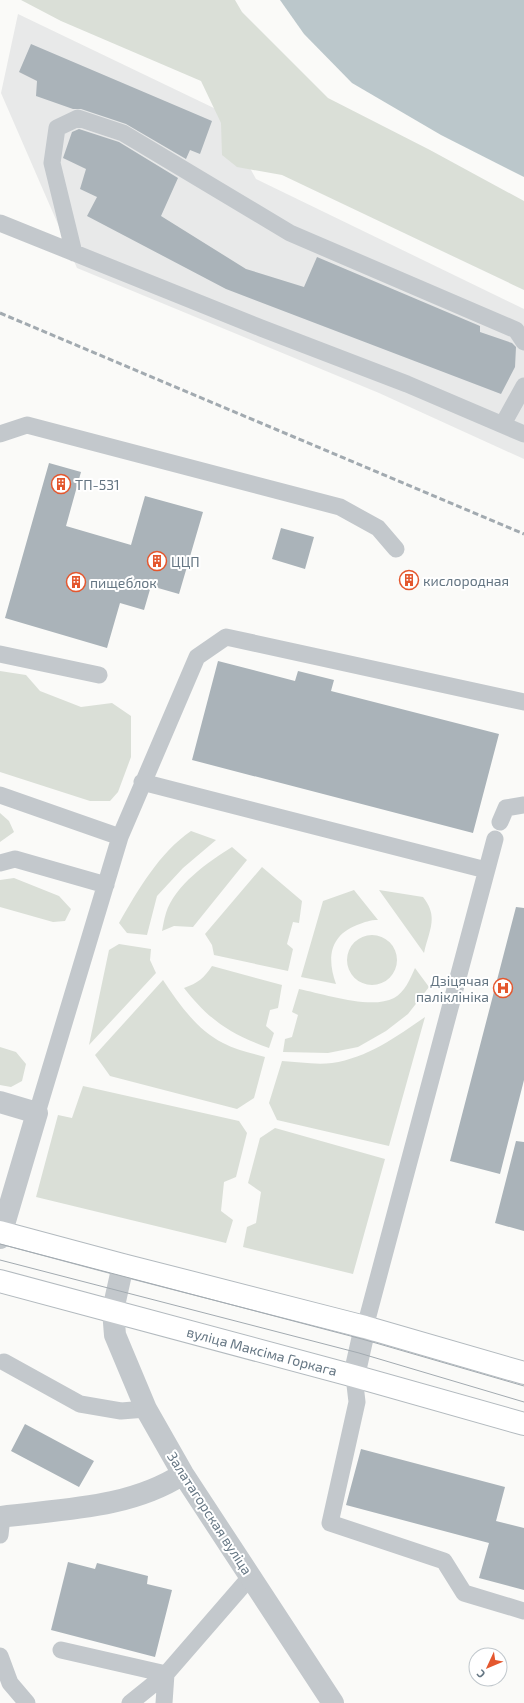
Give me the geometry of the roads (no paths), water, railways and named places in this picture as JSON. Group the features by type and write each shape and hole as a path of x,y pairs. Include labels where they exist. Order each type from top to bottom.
{"main road":[{"path":"0,1234 365,1327 524,1373"},
{"name":"вуліца Максіма Горкага","path":"0,1281 113,1310 524,1424"}],"street":[{"path":"0,1102 37,1113 0,1234"},
{"name":"Залатагорская вуліца","path":"123,1265 113,1310 115,1335 146,1409 182,1474 251,1576 333,1703"},
{"path":"354,1376 365,1327"},
{"path":"1,1523 120,1502 168,1484 182,1474"}],"lane":[{"path":"74,253 52,164 57,128 78,118 123,133 290,233 516,330 524,342"},
{"path":"0,223 261,328 408,384 524,434"},
{"path":"503,424 524,386"},
{"path":"0,434 27,425 340,507 378,528 396,549"},
{"path":"37,1113 120,837 142,782 197,657 226,637 524,702"},
{"path":"0,654 99,675"},
{"path":"142,782 486,870"},
{"path":"0,795 120,837"},
{"path":"500,822 506,808 524,805"},
{"path":"365,1327 494,839"},
{"path":"0,863 15,859 106,885"},
{"path":"4,1362 80,1404 121,1411 146,1409"},
{"path":"354,1376 357,1402 330,1523 444,1561 464,1593 524,1611"},
{"path":"130,1703 166,1674 251,1576"},
{"path":"61,1650 166,1674"},
{"path":"0,1656 10,1683 27,1703"},
{"path":"164,1703 166,1674"}],"tram line":[{"path":"0,1244 362,1339 524,1386"},
{"path":"0,1260 359,1353 524,1402"}],"railway":[{"path":"0,313 524,534"}],"place":[{"name":"ТП-531","path":"61,484"},
{"name":"ЦЦП","path":"157,561"},
{"name":"кислородная","path":"409,580"},
{"name":"пищеблок","path":"76,582"},
{"name":"Дзіцячая паліклініка","path":"503,988"}]}
